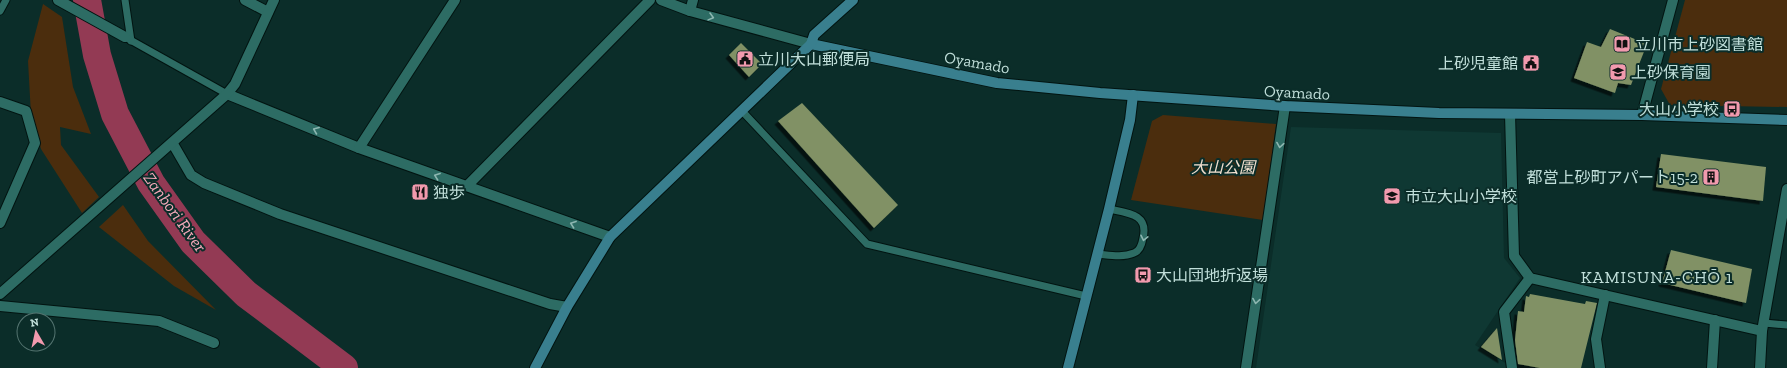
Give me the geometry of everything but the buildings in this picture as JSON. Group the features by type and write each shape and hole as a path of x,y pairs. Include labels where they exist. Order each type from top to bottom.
{"street":[{"path":"58,0 128,39"},
{"path":"245,0 268,12"},
{"path":"0,294 227,94 235,84 274,0"},
{"path":"359,148 455,0"},
{"path":"467,186 650,0"},
{"path":"661,0 690,11 811,44"},
{"path":"690,11 694,0"},
{"path":"535,368 567,307 610,237 811,44 814,35 852,0"},
{"path":"1642,115 1673,0"},
{"name":"Oyamado","path":"811,44 997,83 1133,95 1285,106 1439,113 1642,115 1787,120"},
{"path":"227,94 359,148 610,237"},
{"path":"1068,368 1110,209 1130,120 1133,95"},
{"path":"0,102 26,111 35,143 0,223"},
{"path":"1246,368 1285,106"},
{"path":"1510,114 1514,256 1530,278 1715,320 1763,327"},
{"path":"169,146 191,175 204,183 280,214 550,304 567,307"},
{"path":"1760,368 1763,327 1787,189"},
{"path":"1512,368 1504,312 1530,278"},
{"path":"1600,368 1596,339 1605,295"},
{"path":"0,306 159,321 214,342"},
{"path":"1712,368 1715,320"}],"lane":[{"path":"0,11 6,0"},
{"path":"125,0 128,39 227,94"},
{"path":"742,111 867,244 1086,296"},
{"path":"1097,254 1124,256 1136,253 1142,245 1145,231 1142,220 1133,214 1110,209"},
{"path":"1763,327 1787,326"}],"shaded area":[{"name":"市立大山小学校","path":"1291,127 1501,133 1504,258 1520,278 1475,345 1507,364 1508,368 1256,368"}],"green space":[{"path":"1685,0 1787,0 1787,107 1670,105 1661,89"},
{"path":"43,4 62,17 73,87 91,134 60,127 61,145 99,197 82,213 41,149 31,115 28,61"},
{"name":"大山公園","path":"1163,115 1276,124 1263,220 1131,200 1152,121"},
{"path":"123,205 148,241 216,310 174,286 99,227"}],"waterway":[{"name":"Zanbori River","path":"87,0 97,55 115,114 151,183 193,242 246,294 344,368"}],"place":[{"name":"立川市上砂図書館","path":"1622,44"},
{"name":"立川大山郵便局","path":"745,59"},
{"name":"上砂児童館","path":"1531,63"},
{"name":"上砂保育園","path":"1618,72"},
{"name":"大山小学校","path":"1732,109"},
{"name":"都営上砂町アパート15-2","path":"1711,177"},
{"name":"独歩","path":"420,192"},
{"name":"市立大山小学校","path":"1392,196"},
{"name":"大山団地折返場","path":"1143,275"}],"district":[{"name":"KAMISUNA-CHŌ 1","path":"1657,277"}]}
